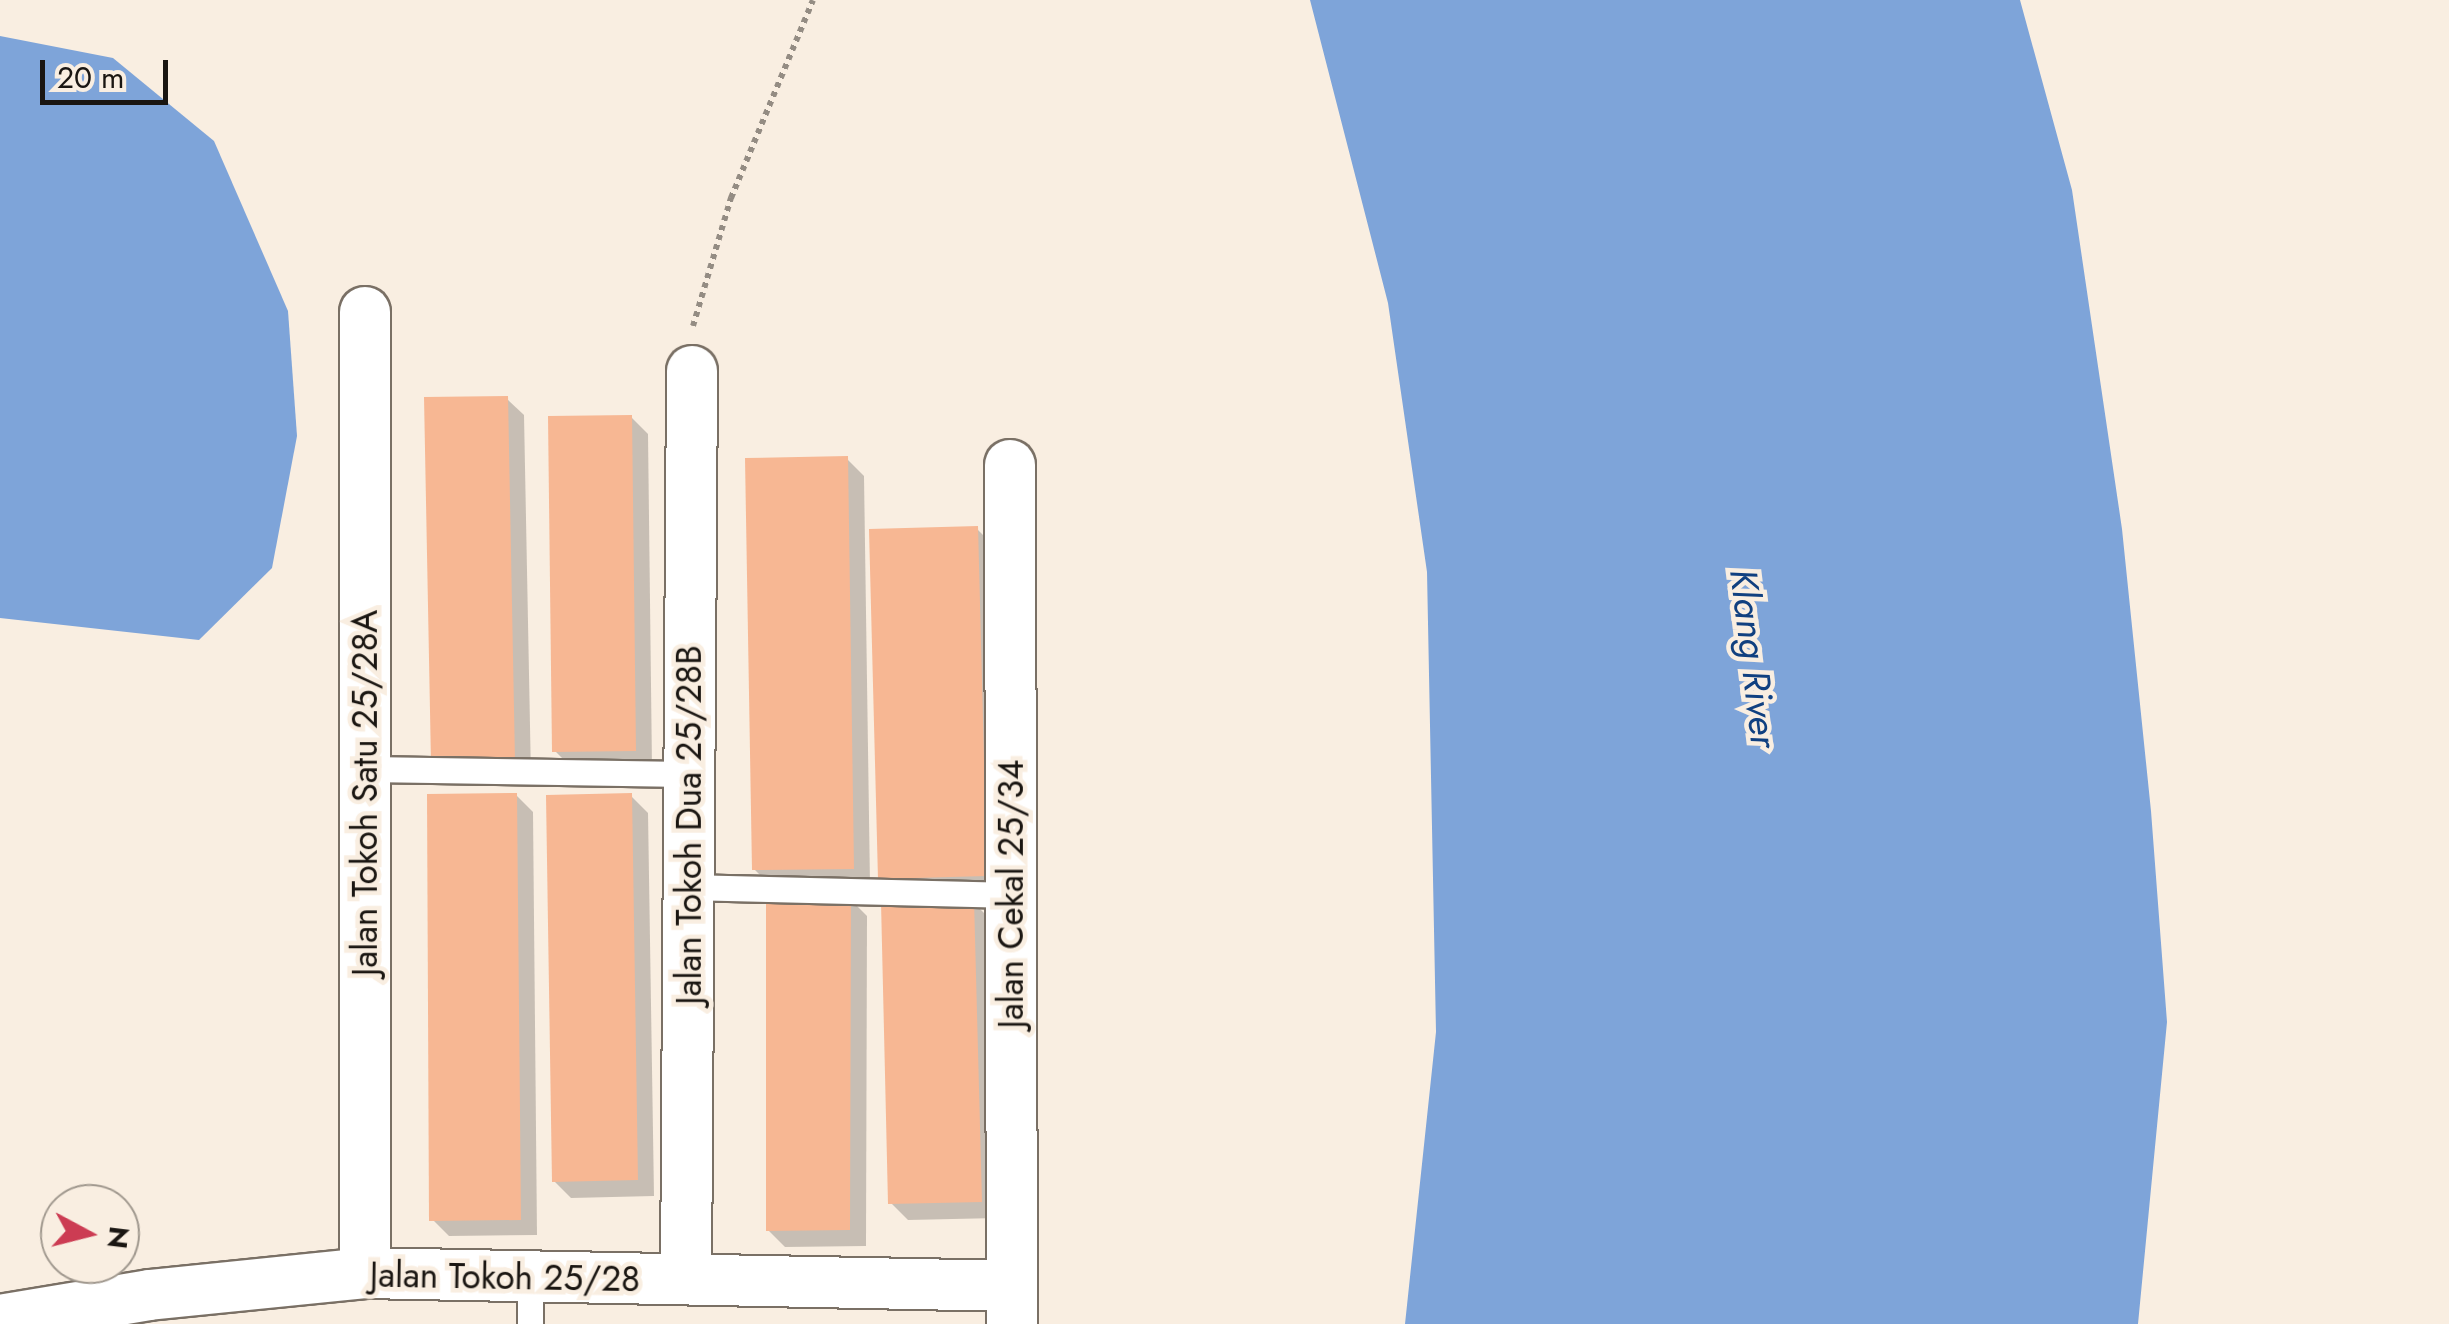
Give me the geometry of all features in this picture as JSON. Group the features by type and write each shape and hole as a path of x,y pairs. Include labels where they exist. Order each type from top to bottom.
{"street":[{"name":"Jalan Tokoh Satu 25/28A","path":"365,312 365,1273"},
{"name":"Jalan Tokoh Dua 25/28B","path":"686,1279 692,371"},
{"name":"Jalan Cekal 25/34","path":"1010,465 1012,1305"},
{"name":"Jalan Tokoh 25/28","path":"0,1320 152,1310 365,1273 530,1300 686,1279 1012,1305"}],"lane":[{"path":"365,769 689,774"},
{"path":"689,887 1012,895"}],"path":[{"path":"692,371 693,322 732,198 813,0"}],"water":[{"name":"Klang River","path":"1310,0 2020,0 2072,190 2122,529 2151,811 2167,1022 2138,1324 1405,1324 1436,1032 1427,572 1388,303"},
{"path":"0,36 113,58 214,141 288,311 297,436 272,568 199,640 0,618"}],"building":[{"path":"508,396 515,761 431,763 424,397"},
{"path":"632,415 636,751 552,752 548,416"},
{"path":"848,456 854,869 752,870 745,458"},
{"path":"978,526 987,876 878,879 869,529"},
{"path":"517,793 521,1220 429,1221 427,794"},
{"path":"632,793 638,1180 552,1182 546,795"},
{"path":"766,897 851,897 850,1230 766,1231"},
{"path":"974,900 982,1202 888,1204 881,902"}]}
